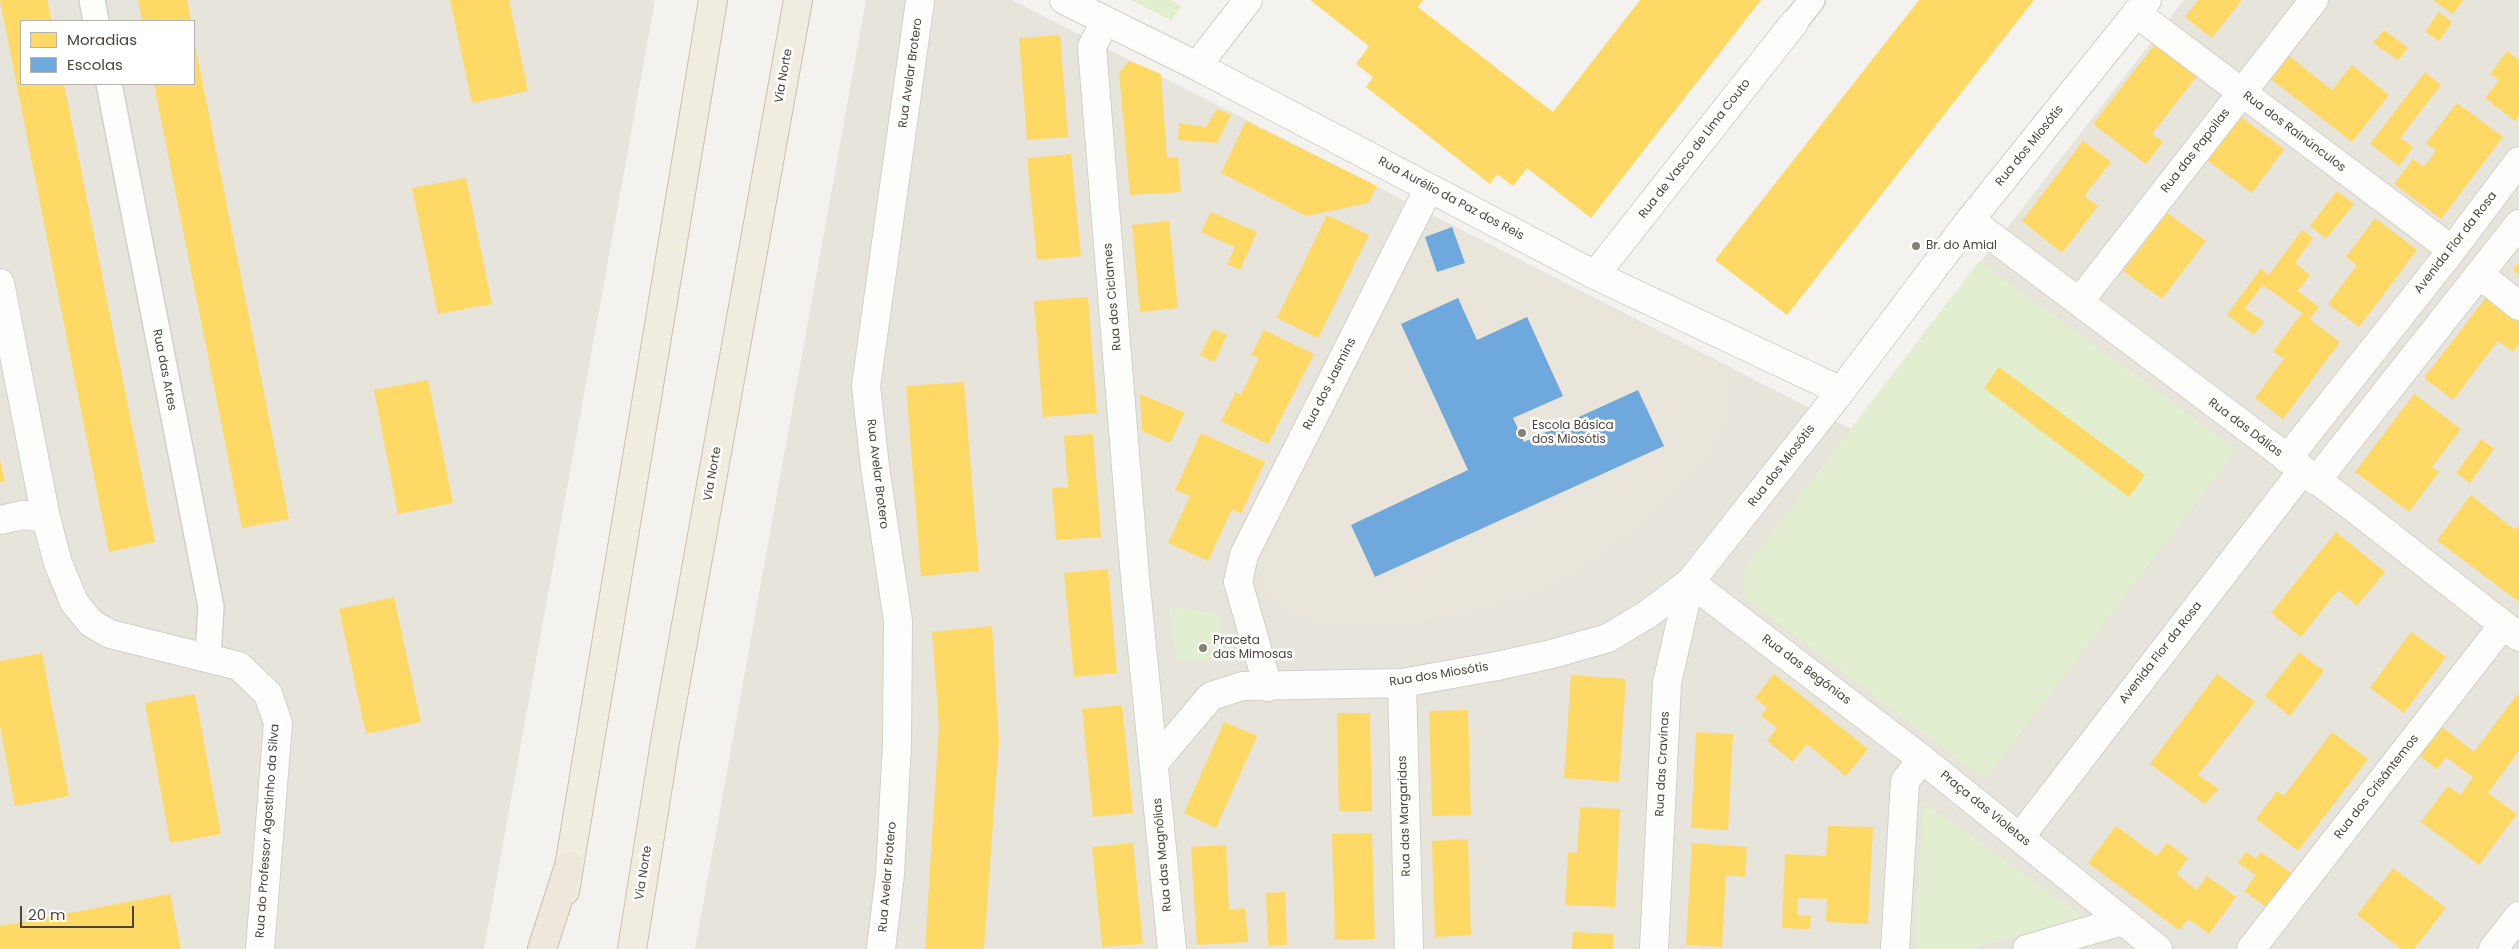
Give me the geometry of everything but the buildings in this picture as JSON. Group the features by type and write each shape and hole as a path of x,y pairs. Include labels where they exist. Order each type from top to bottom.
{"highway":[{"path":"556,949 713,0"},
{"name":"Via Norte","path":"632,949 664,742 798,0"},
{"path":"542,949 569,866"}],"street":[{"path":"92,0 96,20"},
{"name":"Rua Aurélio da Paz dos Reis","path":"1064,0 1197,66 1595,275 1841,392"},
{"path":"1197,66 1248,0"},
{"path":"1794,22 1812,0"},
{"name":"Rua das Papoilas","path":"2079,302 2314,0"},
{"name":"Rua Avelar Brotero","path":"881,949 890,874 897,744 898,621 875,467 866,386 920,1"},
{"name":"Rua dos Rainúnculos","path":"2142,6 2242,92 2452,250"},
{"name":"Rua dos Miosótis","path":"1268,687 1402,683 1524,660 1608,638 1648,614 1690,582 1841,392 1970,220 2142,6"},
{"name":"Rua dos Ciclames","path":"1105,20 1092,47 1136,577 1155,762"},
{"name":"Rua de Vasco de Lima Couto","path":"1595,275 1794,22"},
{"name":"Rua das Artes","path":"109,85 211,607 208,657"},
{"name":"Avenida Flor da Rosa","path":"2310,476 2407,306 2514,178"},
{"name":"Rua dos Jasmins","path":"1268,687 1238,582 1244,555 1430,188"},
{"name":"Rua das Dálias","path":"1970,220 2310,476 2511,631"},
{"name":"Avenida Flor da Rosa","path":"2020,836 2310,476 2437,330 2519,224"},
{"path":"2479,274 2519,306"},
{"name":"Rua do Professor Agostinho da Silva","path":"1,290 46,518 58,563 74,602 91,623 110,634 239,666 268,694 278,723 260,949"},
{"name":"Avenida Flor da Rosa","path":"2407,306 2437,330"},
{"path":"0,520 24,515 46,518"},
{"name":"Rua das Begónias","path":"1690,582 1922,759"},
{"name":"Rua das Cravinas","path":"1654,949 1667,683 1690,582"},
{"name":"Rua dos Crisântemos","path":"2251,949 2511,631"},
{"name":"Rua das Margaridas","path":"1402,683 1409,949"},
{"path":"1155,762 1211,696 1243,686 1268,687"},
{"path":"1896,949 1905,781 1922,759"},
{"name":"Praça das Violetas","path":"1922,759 2020,836 2122,922 2158,949"},
{"name":"Rua das Magnólias","path":"1155,762 1172,949"},
{"path":"2493,949 2519,916"},
{"path":"2028,949 2122,922"}],"shaded area":[{"path":"0,0 655,0 484,949 0,949"},
{"path":"866,0 1012,0 1851,429 2184,0 2519,0 2519,949 695,949"},
{"name":"Escola Básica dos Miosótis","path":"1452,227 1714,359 1724,367 1731,381 1734,393 1728,423 1719,444 1706,464 1670,501 1618,545 1574,576 1531,597 1470,615 1436,622 1357,630 1321,627 1288,614 1266,597 1259,580 1261,555 1398,273 1415,243 1425,237"}],"green space":[{"path":"1131,0 1172,0 1181,7 1171,20"},
{"path":"1979,261 2237,449 1985,780 1745,598 1743,570"},
{"path":"1169,607 1220,613 1225,660 1176,660"},
{"path":"1923,801 2085,918 1970,949 1915,949"}],"place":[{"name":"Br. do Amial","path":"1916,246"},
{"name":"Escola Básica dos Miosótis","path":"1522,433"},
{"name":"Praceta das Mimosas","path":"1203,648"}]}
